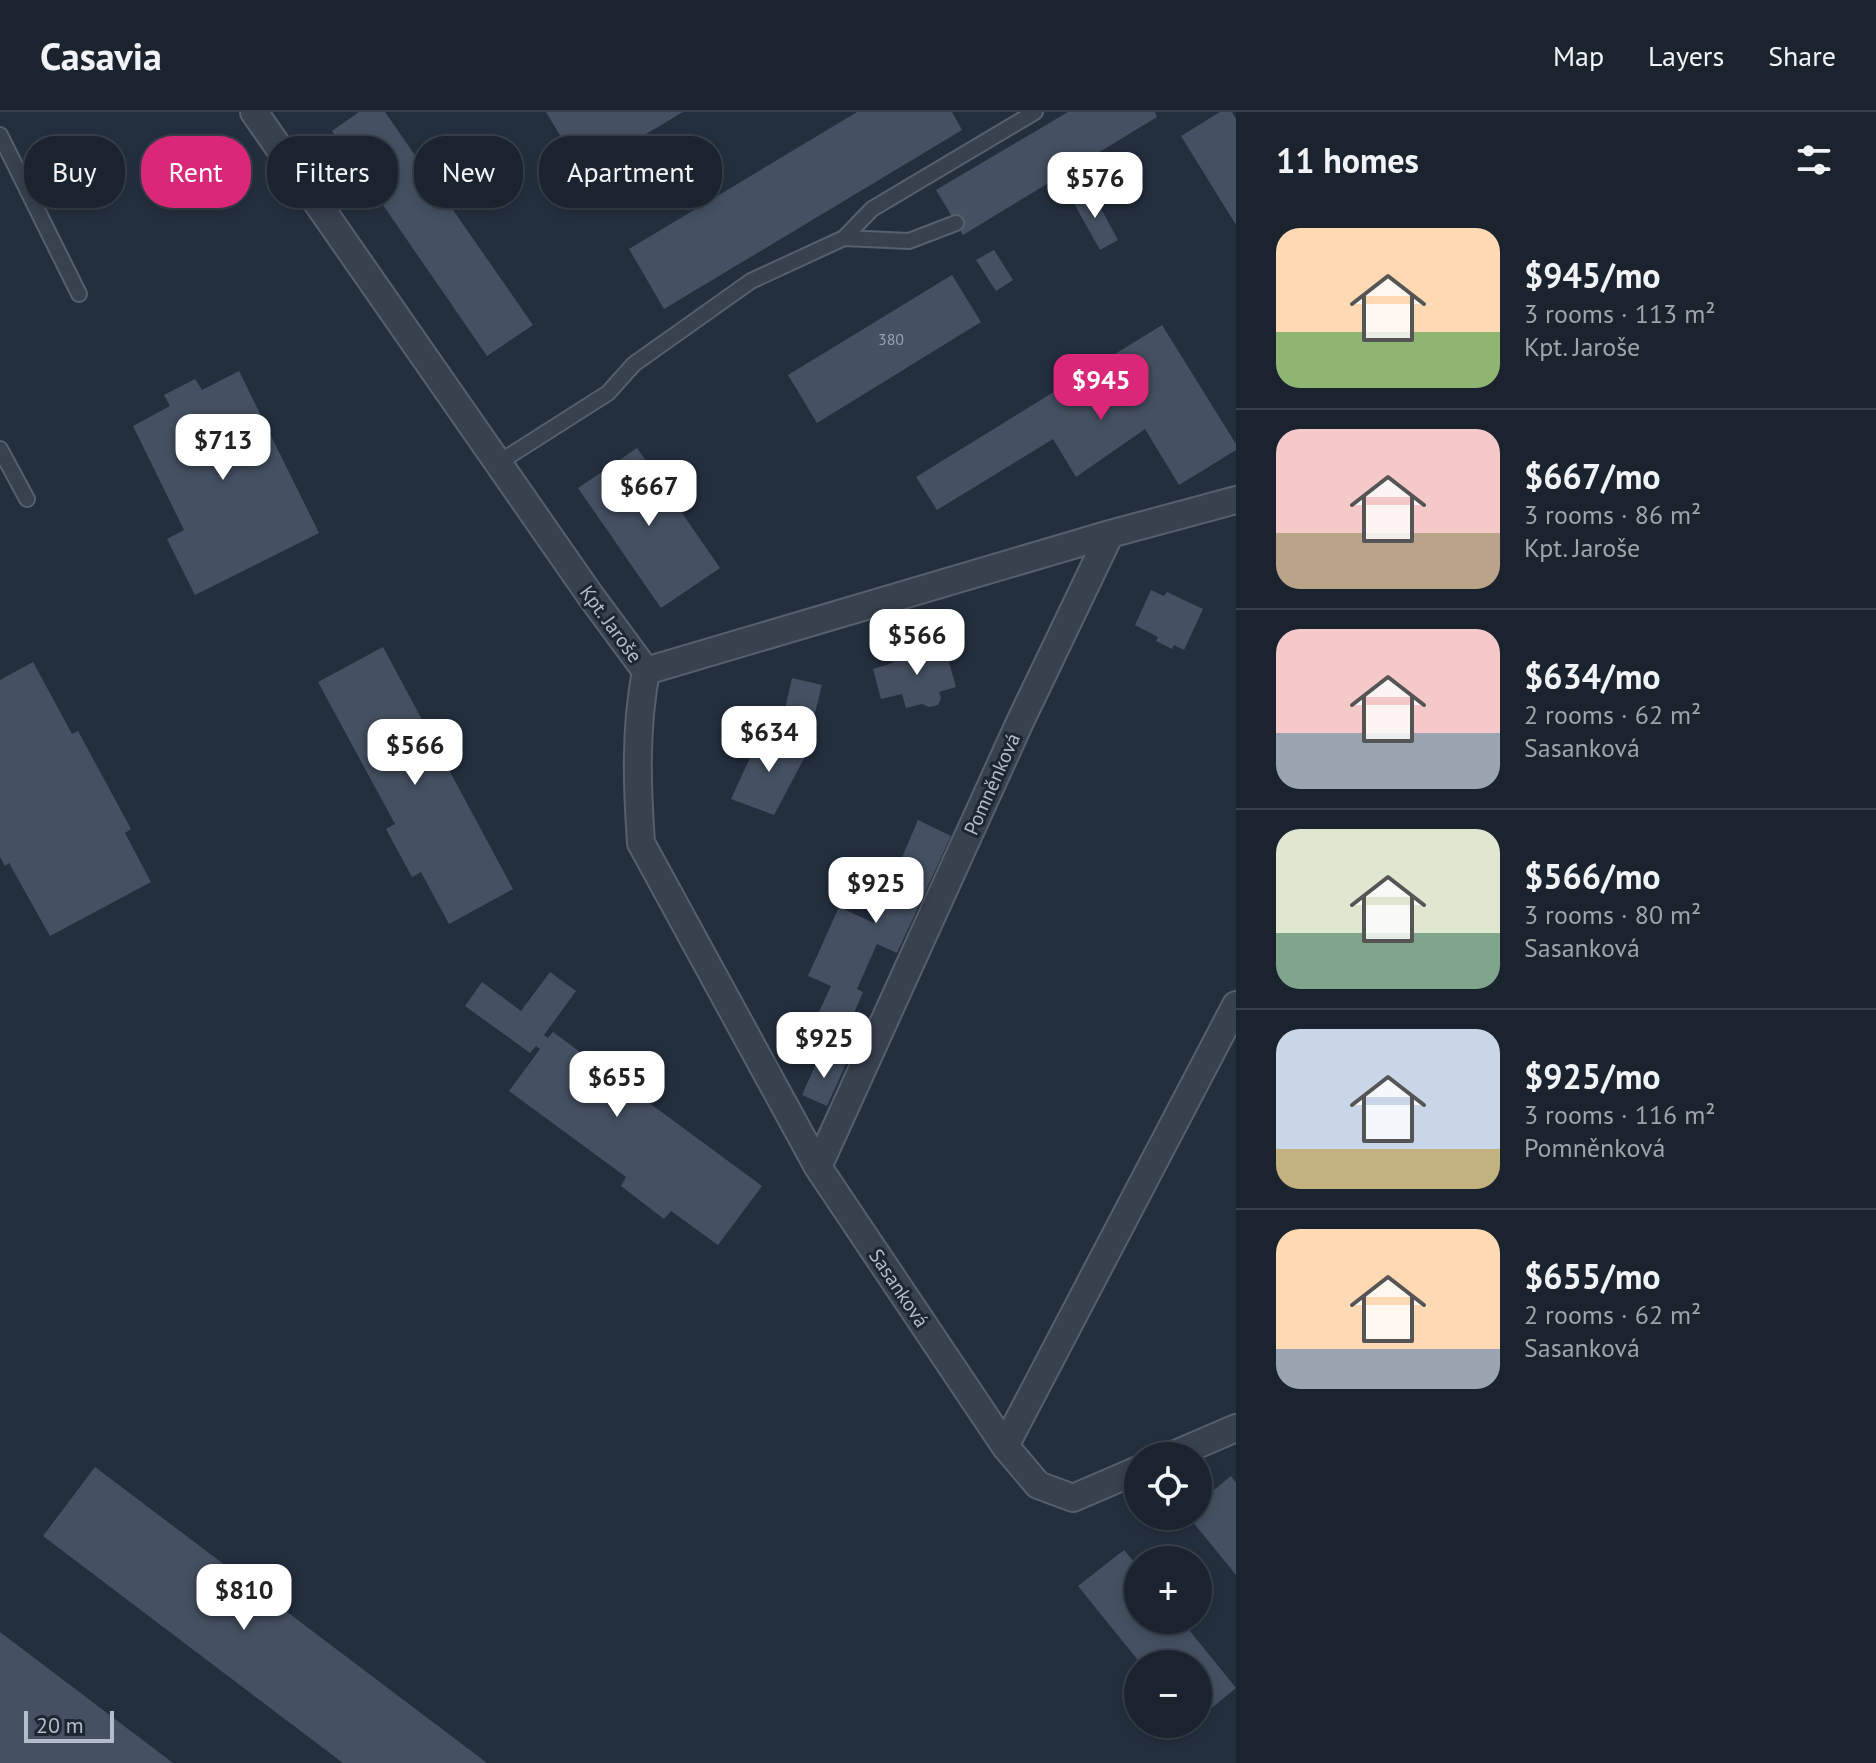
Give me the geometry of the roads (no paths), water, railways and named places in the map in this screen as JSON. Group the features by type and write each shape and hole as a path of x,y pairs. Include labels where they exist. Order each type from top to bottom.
{"street":[{"name":"Kpt. Jaroše","path":"254,112 646,671 1110,534 1236,500"},
{"name":"Pomněnková","path":"818,1167 1019,724 1110,534"},
{"name":"Sasanková","path":"646,671 638,740 641,843 818,1167 1005,1446 1038,1485 1073,1498 1124,1476"},
{"path":"1005,1446 1236,1005"},
{"path":"1204,1442 1236,1428"}],"lane":[{"path":"498,463 608,393 634,364 751,281 844,238 872,209 1035,112"},
{"path":"0,135 79,294"},
{"path":"844,238 909,241 956,223"},
{"path":"0,449 27,499"}]}
